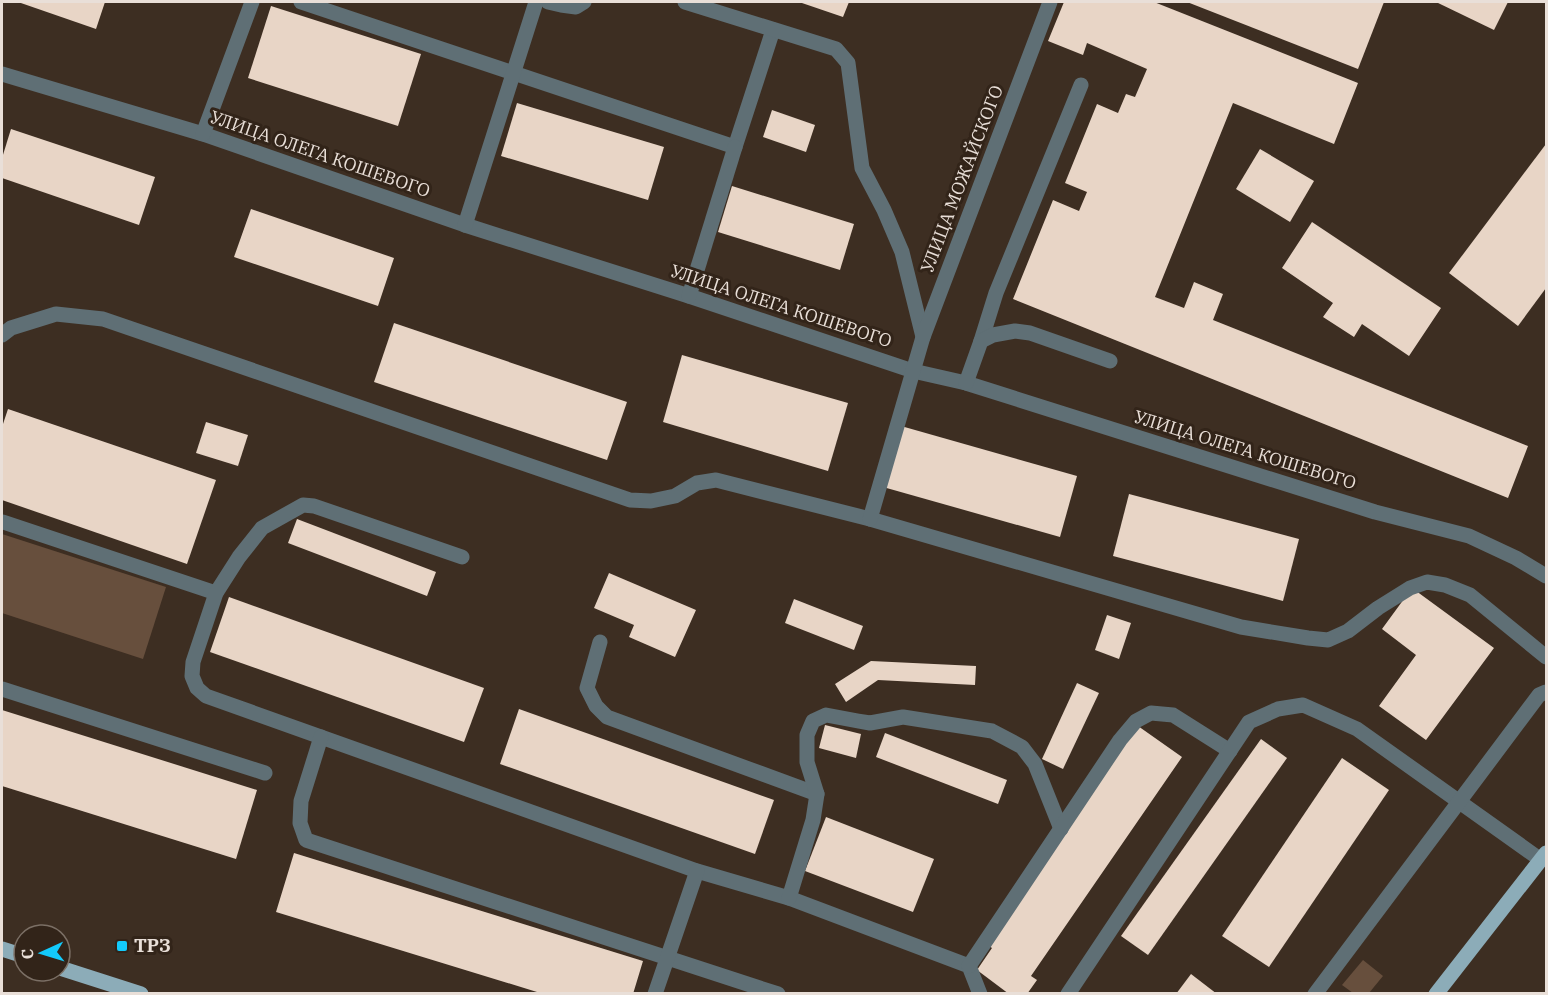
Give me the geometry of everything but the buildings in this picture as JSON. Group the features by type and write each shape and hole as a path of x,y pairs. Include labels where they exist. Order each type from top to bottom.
{"main road":[{"path":"1436,993 1544,857"},
{"path":"72,972 141,993"}],"lane":[{"path":"203,135 252,2"},
{"path":"301,2 735,147"},
{"path":"465,225 536,2"},
{"path":"548,2 576,7 584,2"},
{"path":"685,2 836,49 848,63 862,168 884,210 902,252 923,337"},
{"name":"УЛИЦА МОЖАЙСКОГО","path":"870,519 923,337 1050,2"},
{"path":"689,296 773,30"},
{"name":"УЛИЦА ОЛЕГА КОШЕВОГО","path":"2,74 203,135 465,225 689,296 913,371 966,383 1376,512 1469,536 1516,558 1546,576"},
{"path":"966,383 996,294 1081,85"},
{"path":"2,335 12,328 56,314 103,319 630,500 651,501 675,496 697,483 716,480 870,519 1241,627 1328,640 1348,631 1378,608 1410,588 1427,582 1445,585 1470,595 1546,657"},
{"path":"981,341 993,335 1015,331 1030,333 1110,361"},
{"path":"462,557 314,506 303,505 262,528 239,557 216,593 193,662 192,676 197,688 206,696 697,871 789,898 969,966 980,993"},
{"path":"2,522 216,593"},
{"path":"600,642 587,688 596,706 607,717 817,794"},
{"path":"2,689 265,773"},
{"path":"1315,993 1539,695 1546,692"},
{"path":"1068,993 1249,722 1278,709 1303,705 1357,729 1544,857"},
{"path":"969,966 1060,829 1136,721 1151,713 1173,715 1230,751"},
{"path":"789,898 813,820 817,794 807,762 807,735 813,722 826,715 870,723 903,717 992,731 1022,747 1035,764 1060,829"},
{"path":"321,737 301,801 300,823 306,840 778,993"},
{"path":"655,993 697,871"}],"shaded area":[{"path":"2,534 166,587 143,659 2,613"},
{"path":"1363,960 1383,976 1369,993 1353,993 1342,985"}],"place":[{"name":"ТРЗ","path":"122,946"}]}
